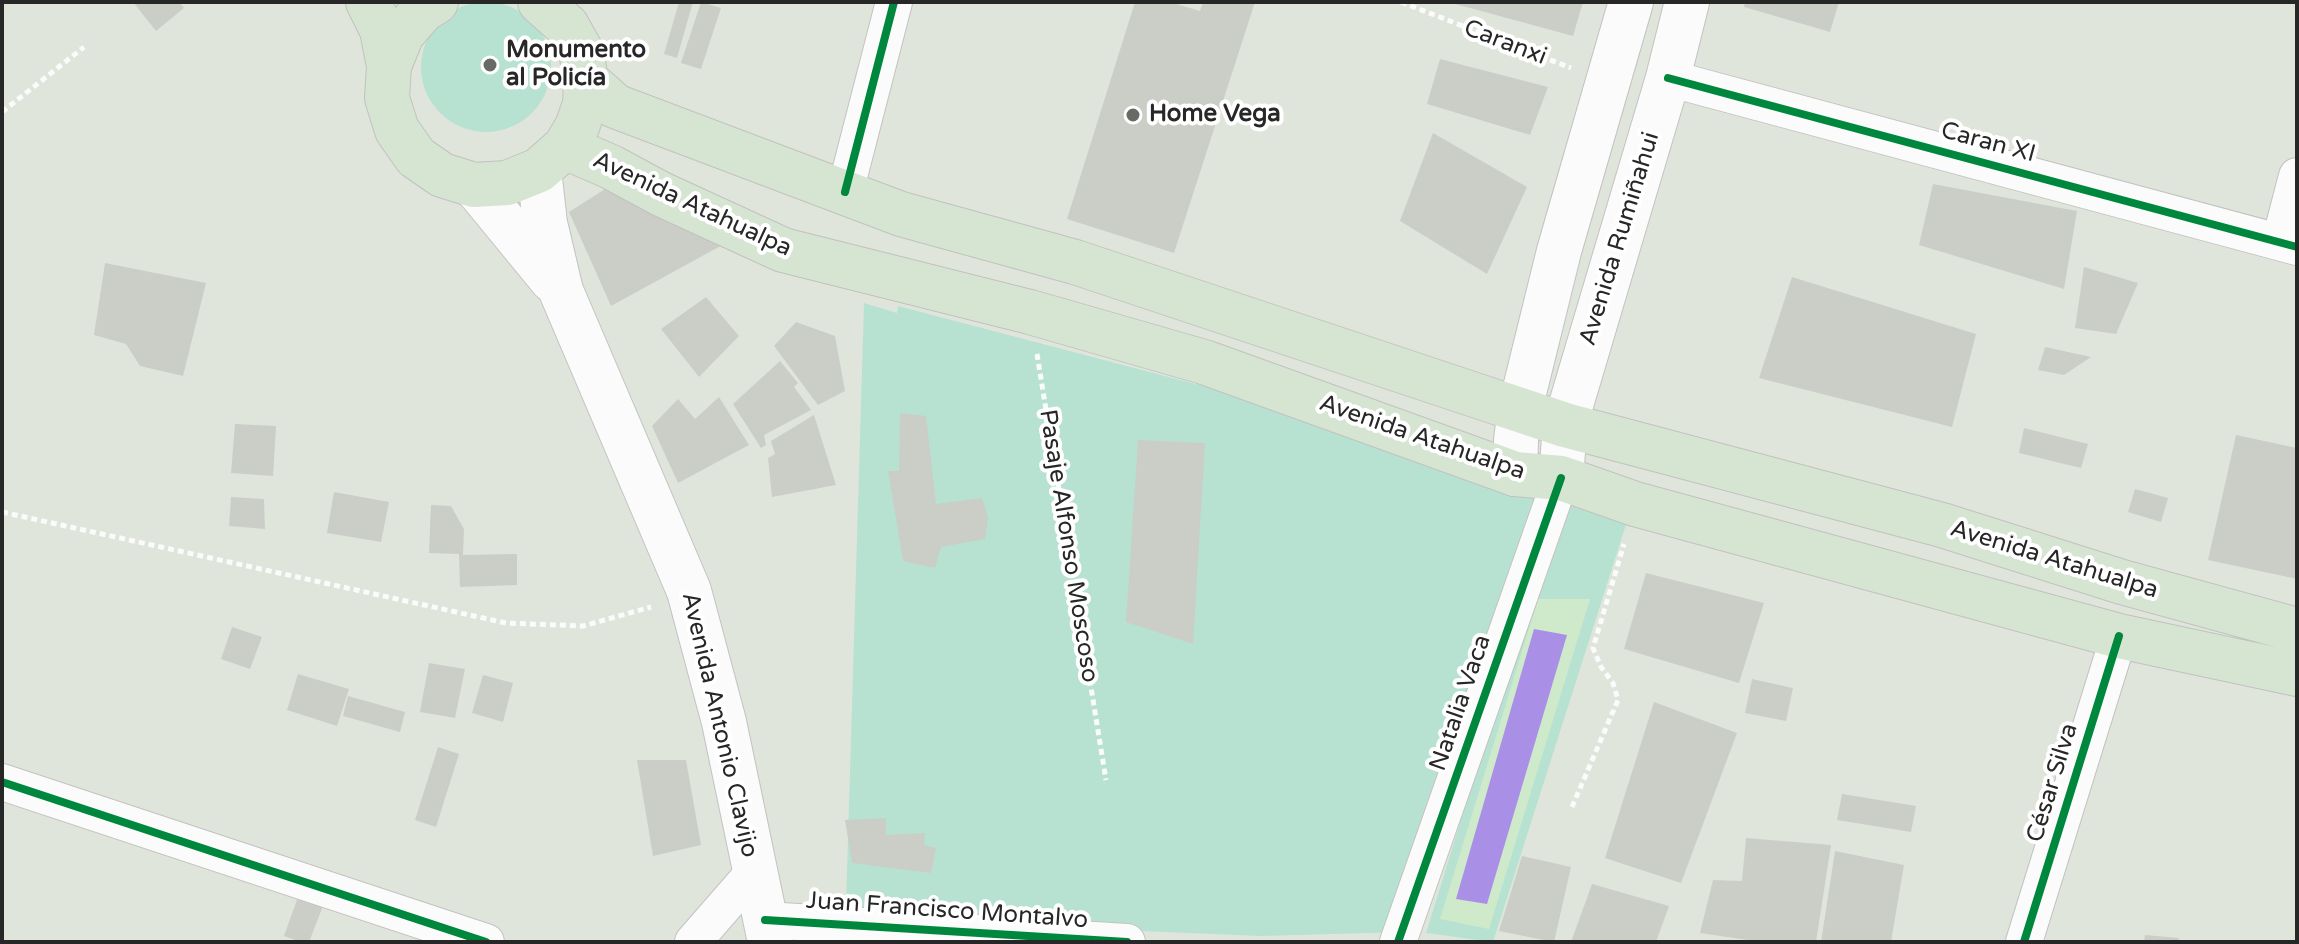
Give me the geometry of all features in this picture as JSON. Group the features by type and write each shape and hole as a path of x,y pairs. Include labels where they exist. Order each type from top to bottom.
{"main road":[{"path":"368,2 382,30 389,66 387,98 397,130 416,157 442,175 474,185 507,183 552,159 581,115 586,80 581,51 557,10"},
{"path":"389,66 402,34 423,10 436,2"},
{"name":"Avenida Rumiñahui","path":"1515,474 1520,409 1559,251 1631,2"},
{"name":"Avenida Rumiñahui","path":"1561,478 1565,425 1668,78 1687,2"},
{"name":"Avenida Atahualpa","path":"586,80 615,106 901,214 1090,267 1565,425 1942,525 2122,582 2297,630"},
{"name":"Avenida Atahualpa","path":"552,159 611,167 661,194 783,250 1030,312 1204,362 1515,474 1561,478 1635,504 2119,636 2297,674"},
{"name":"Avenida Antonio Clavijo","path":"552,159 545,223 561,291 689,591 724,722 767,931"},
{"name":"Avenida Antonio Clavijo","path":"474,185 561,291"}],"street":[{"path":"845,192 894,2"},
{"name":"Caran XI","path":"1668,78 2288,244"},
{"path":"2288,244 2297,176"},
{"name":"Natalia Vaca","path":"1398,942 1561,478"},
{"name":"César Silva","path":"2024,942 2119,636"},
{"path":"2,782 486,942"},
{"path":"693,942 754,872"},
{"name":"Juan Francisco Montalvo","path":"767,931 1127,942"}],"path":[{"path":"2,112 84,47"},
{"path":"1572,807 1618,700 1613,683 1601,667 1593,648 1635,504"},
{"path":"2,512 506,623 583,626 645,609 689,591"}],"shaded area":[{"path":"486,2 511,7 532,21 546,42 551,67 546,92 532,113 511,127 486,132 461,127 440,113 426,92 421,67 426,42 440,21 461,7"},
{"path":"864,303 897,313 898,306 1226,392 1548,494 1406,932 1261,936 952,923 952,942 771,942 859,918 859,906 846,905"},
{"path":"1564,487 1631,509 1493,942 1426,933"},
{"path":"1534,629 1567,635 1487,904 1456,899"}],"sand":[{"path":"1538,599 1590,599 1489,929 1440,919"}],"building":[{"path":"133,2 179,2 184,8 156,31"},
{"path":"679,2 693,2 677,58 664,54"},
{"path":"701,2 721,8 701,69 681,63"},
{"path":"1135,2 1170,2 1200,11 1203,2 1255,2 1174,253 1067,219"},
{"path":"1448,2 1583,2 1573,36"},
{"path":"1745,2 1839,2 1830,32 1744,7"},
{"path":"1440,59 1548,87 1530,135 1427,104"},
{"path":"1433,133 1527,187 1487,274 1400,221"},
{"path":"619,180 737,237 611,306 569,212"},
{"path":"1933,184 2077,211 2064,289 1919,245"},
{"path":"105,263 206,283 183,376 140,366 126,344 94,335"},
{"path":"2084,267 2138,283 2116,334 2075,328"},
{"path":"1792,277 1976,334 1952,427 1759,378"},
{"path":"706,297 739,336 699,377 661,329"},
{"path":"796,322 835,336 845,391 818,405 774,346"},
{"path":"2045,347 2091,357 2064,375 2038,370"},
{"path":"780,361 798,383 794,387 811,410 764,435 766,445 761,448 733,404"},
{"path":"719,397 749,445 678,483 652,426 678,399 695,419"},
{"path":"900,413 926,416 936,504 982,498 988,517 985,539 941,547 935,568 903,561 888,471 899,471"},
{"path":"814,415 836,485 772,497 768,458 775,454 771,441"},
{"path":"235,424 276,426 273,476 231,473"},
{"path":"2024,428 2088,444 2081,468 2019,453"},
{"path":"2236,435 2297,448 2297,579 2208,560"},
{"path":"1138,440 1205,443 1193,644 1126,622"},
{"path":"2135,489 2168,498 2161,522 2128,512"},
{"path":"334,492 389,502 381,542 327,533"},
{"path":"231,497 264,499 265,529 229,526"},
{"path":"431,505 451,506 464,529 463,555 517,554 517,585 460,587 459,554 429,553"},
{"path":"1646,573 1764,603 1739,683 1624,649"},
{"path":"232,627 262,637 250,669 221,659"},
{"path":"429,663 465,669 455,718 420,712"},
{"path":"298,674 349,689 337,726 287,710"},
{"path":"483,675 513,683 503,722 472,713"},
{"path":"1752,679 1793,688 1786,721 1745,713"},
{"path":"348,696 405,712 400,732 343,716"},
{"path":"1654,702 1737,733 1681,883 1605,858"},
{"path":"438,747 459,754 436,827 415,820"},
{"path":"637,760 686,760 701,845 653,856"},
{"path":"1842,794 1916,806 1911,832 1837,820"},
{"path":"886,818 886,835 925,833 924,845 936,848 931,873 852,863 845,820"},
{"path":"1746,838 1831,845 1816,942 1761,942 1700,933 1713,880 1742,881"},
{"path":"1835,851 1904,865 1891,942 1821,942"},
{"path":"1522,856 1571,867 1554,942 1499,931"},
{"path":"303,883 328,893 309,942 284,936"},
{"path":"1592,884 1669,906 1656,942 1571,942"},
{"path":"2145,935 2179,938 2178,942 2144,942"}],"cycle path":[{"path":"845,192 894,2"},
{"path":"1668,78 2297,247"},
{"path":"1398,942 1561,478"},
{"path":"2024,942 2119,636"},
{"path":"2,782 486,942"},
{"path":"765,920 1127,942"}],"place":[{"name":"Monumento al Policía","path":"490,65"},
{"name":"Home Vega","path":"1133,115"}]}
